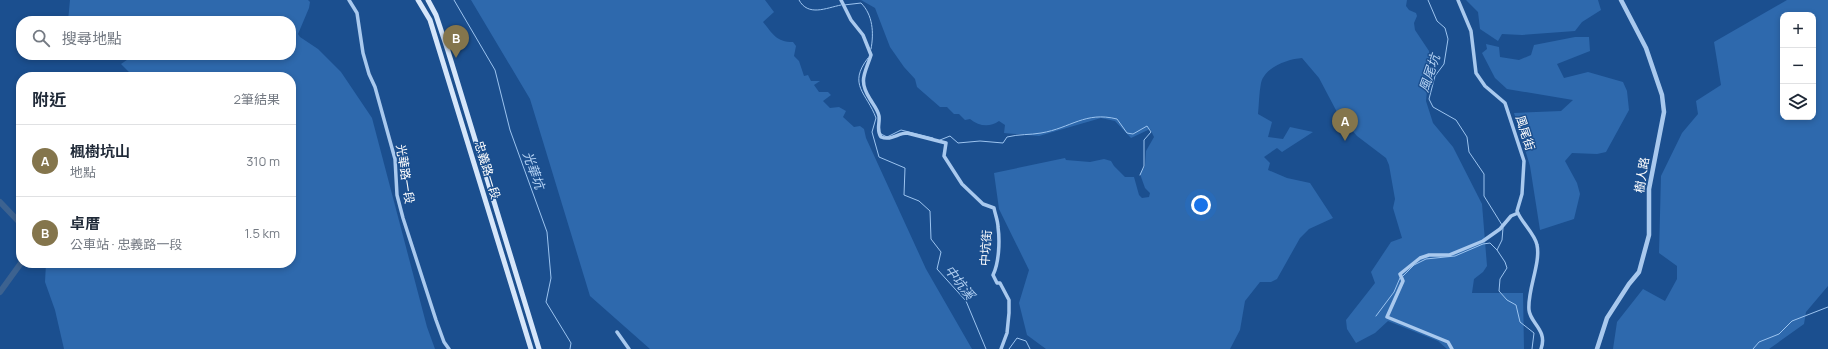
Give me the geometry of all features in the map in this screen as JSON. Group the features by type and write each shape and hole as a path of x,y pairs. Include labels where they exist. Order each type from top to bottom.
{"main road":[{"name":"忠義路一段","path":"418,0 430,20 519,317 531,349"},
{"name":"忠義路一段","path":"428,0 436,15 492,189 530,314 539,349"},
{"path":"481,192 492,189"},
{"path":"519,317 530,314"}],"street":[{"name":"光華路一段","path":"349,0 357,14 368,74 375,87 395,159 397,196 403,218 436,320 444,342 449,349"},
{"name":"中坑街","path":"841,0 850,20 863,35 870,54 864,72 863,82 865,90 879,116 879,134 881,137 888,139 901,133 907,133 946,143 944,156 962,184 983,204 994,208 998,232 996,270 993,275 997,283 1000,283 1009,300 1007,333 1001,349"},
{"name":"風尾街","path":"1458,0 1471,31 1476,73 1485,86 1505,103 1524,161 1522,194 1518,204 1518,214"},
{"name":"樹人路","path":"1597,349 1607,318 1629,284 1639,272 1649,235 1649,189 1664,112 1662,95 1646,48 1621,0"},
{"path":"1452,349 1448,342 1387,318 1403,281 1400,274 1420,258 1429,255 1449,255 1465,250 1483,241 1500,229 1504,222 1511,216 1518,214 1537,245 1529,311 1538,326 1543,339 1541,349"},
{"path":"617,332 629,349"}],"shaded area":[{"path":"70,0 308,0 310,2 309,8 298,34 318,49 341,72 372,118 427,327 435,349 64,349 55,310 45,282 46,268 296,268 296,72 129,72 121,64 127,60 296,60 296,16 68,16"},
{"path":"471,0 765,0 774,12 763,22 772,34 779,39 787,42 793,42 796,46 794,56 799,61 804,76 808,75 811,81 820,81 814,85 819,92 828,92 831,95 823,101 830,108 839,107 846,111 843,117 854,127 860,126 864,129 866,138 926,269 972,349 650,349 590,296 530,99"},
{"path":"861,0 1407,0 1406,6 1409,10 1416,13 1417,16 1414,23 1415,30 1429,51 1426,101 1433,123 1453,147 1482,204 1487,266 1483,272 1474,279 1472,293 1523,293 1524,349 1447,349 1438,341 1388,321 1375,333 1356,343 1347,329 1346,320 1375,283 1371,272 1391,242 1402,238 1393,208 1395,199 1389,165 1386,158 1357,136 1338,114 1319,78 1302,58 1284,62 1272,68 1263,77 1259,95 1258,114 1272,122 1268,137 1283,139 1290,127 1313,132 1282,152 1277,148 1264,157 1270,163 1268,170 1287,178 1310,183 1333,218 1309,229 1300,238 1277,279 1271,282 1260,282 1245,301 1240,330 1230,349 1046,349 1027,335 1019,303 1029,270 999,209 994,173 1065,158 1066,160 1090,162 1104,159 1111,161 1125,177 1134,177 1139,195 1142,198 1149,197 1150,193 1145,188 1140,174 1145,166 1146,151 1154,137 1150,129 1131,138 1115,121 1101,118 1039,136 1004,133 1005,125 999,121 992,125 980,125 970,119 965,120 959,114 954,114 947,107 940,107 917,87 915,79 904,67 890,47 875,8"},
{"path":"1466,0 1598,0 1601,10 1582,22 1575,31 1522,35 1502,34 1498,41 1480,29 1478,12"},
{"path":"1787,0 1828,0 1828,286 1806,312 1804,324 1769,349 1613,349 1617,322 1643,289 1665,301 1677,279 1677,266 1659,253 1661,176 1682,133 1698,114 1696,101 1721,85 1714,42"},
{"path":"1575,37 1589,37 1590,51 1557,64 1564,78 1588,72 1623,82 1627,91 1629,110 1606,152 1597,154 1572,153 1565,161 1577,183 1580,194 1574,219 1540,230 1530,166 1514,113 1561,111 1573,100 1507,89 1495,78 1482,53 1487,49 1486,44 1499,47 1500,57 1519,60 1531,55 1534,45"}],"waterway":[{"name":"光華坑","path":"454,0 495,70 510,130 547,232 551,278 546,302 571,343 570,349"},
{"name":"中坑溪","path":"799,0 803,5 812,10 841,5"},
{"name":"風尾坑","path":"1428,0 1437,21 1445,28 1448,39 1444,64 1435,76 1429,99 1433,107 1456,120 1467,137 1469,152 1484,174 1484,196 1502,225"},
{"name":"中坑溪","path":"844,5 861,3 865,8 872,24 871,49"},
{"name":"中坑溪","path":"868,58 862,67 859,75 859,82 876,118 872,132 879,157 905,168 904,195 919,201 930,211 931,239 941,252 937,269 966,301 986,349"},
{"path":"940,140 950,136 958,143 980,141 1003,143 1007,137 1052,131 1078,121 1096,117 1106,117 1117,119 1127,133 1133,134 1147,126 1151,132 1144,140 1144,166 1140,175"},
{"path":"881,134 887,137 901,130 933,138"},
{"path":"0,202 16,219"},
{"name":"風尾坑","path":"1503,228 1502,240 1497,250 1507,268 1500,279 1499,291 1507,300 1516,305 1520,322 1534,333 1532,349"},
{"path":"1403,276 1414,265 1426,259 1455,256 1483,244 1490,243 1497,250"},
{"path":"0,292 17,268"},
{"path":"1376,316 1394,292 1400,278"},
{"path":"1753,349 1759,342 1779,334 1792,321 1828,307"},
{"name":"中坑溪","path":"1009,349 1017,338 1026,341 1030,349"}],"place":[{"name":"卓厝","path":"456,58"},
{"name":"楓樹坑山","path":"1345,141"}]}
